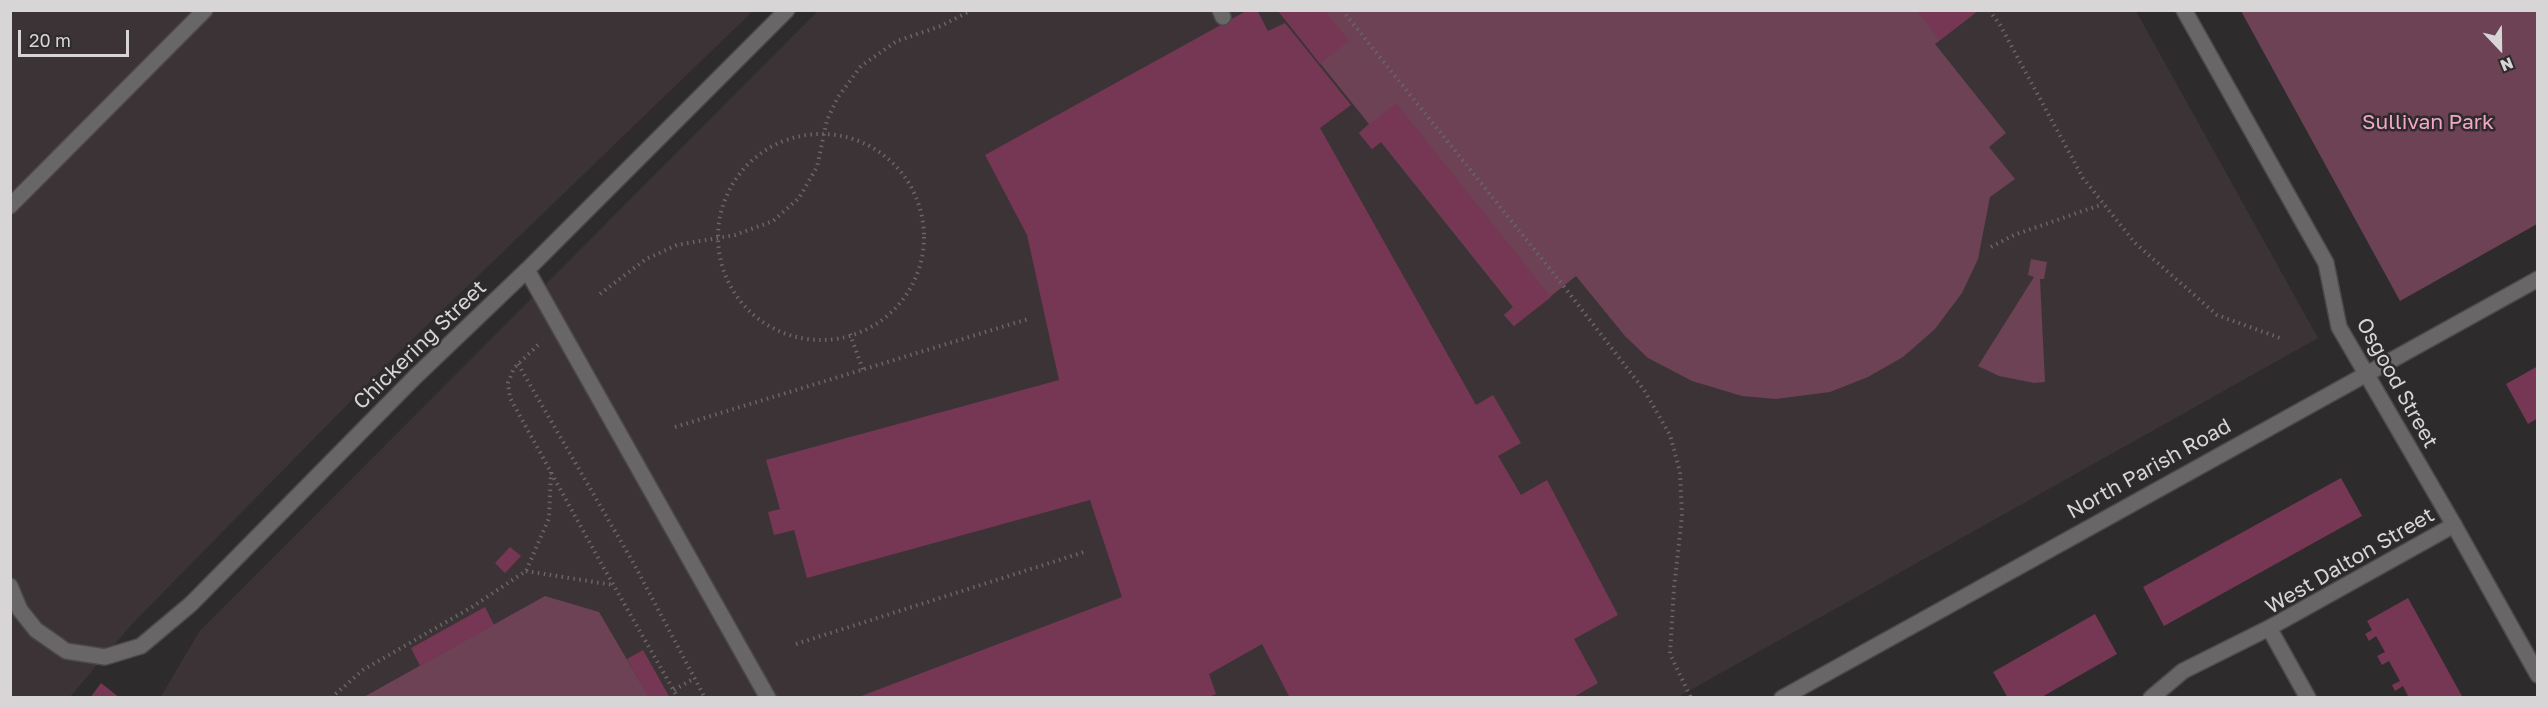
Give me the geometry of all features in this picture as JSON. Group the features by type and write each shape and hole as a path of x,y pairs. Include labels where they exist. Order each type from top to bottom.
{"street":[{"path":"10,206 205,10"},
{"name":"Osgood Street","path":"2184,10 2326,263 2339,327 2538,675"},
{"name":"Chickering Street","path":"10,586 20,610 36,630 66,651 105,657 141,646 191,604 415,377 527,270 781,13"},
{"path":"527,270 768,698"},
{"name":"North Parish Road","path":"1782,698 2538,279"},
{"name":"West Dalton Street","path":"2308,698 2269,628 2454,525"},
{"path":"2151,698 2183,671 2269,628"}],"path":[{"path":"600,294 646,259 677,245 718,239 773,221 799,198 817,167 827,120 838,96 861,66 897,41 941,26 972,10"},
{"path":"1342,10 1576,301 1644,390 1670,435 1680,472 1682,516 1670,654 1691,698"},
{"path":"1989,10 2000,24 2083,178 2136,243 2217,315 2280,338"},
{"path":"824,133 860,140 892,162 916,195 925,234 920,268 903,304 870,328 828,340 793,338 759,321 737,297 722,268 718,239 724,205 738,175 761,153 790,139 824,133"},
{"path":"1990,247 2014,235 2103,204"},
{"path":"675,427 1028,320"},
{"path":"850,334 863,370"},
{"path":"543,340 514,368 508,383 510,398 678,698"},
{"path":"518,364 623,545 705,698"},
{"path":"331,698 363,670 472,607 526,571 549,518 551,472"},
{"path":"796,644 1084,552"},
{"path":"526,571 613,585"},
{"path":"674,690 695,678"}],"shaded area":[{"path":"10,11 753,11 396,355 132,624 69,698 11,697"},
{"path":"818,11 2136,11 2318,338 1678,697 160,698 199,632"}],"green space":[{"path":"1278,11 1978,11 1935,44 2006,133 1989,147 2015,179 1990,197 1978,259 1962,293 1935,329 1903,357 1868,377 1830,392 1776,399 1742,396 1692,381 1648,358 1625,336 1576,276 1514,326 1504,315 1513,307 1381,142 1372,149 1359,133 1369,124"},
{"name":"Sullivan Park","path":"2241,11 2537,11 2537,224 2400,301"},
{"path":"2031,259 2047,262 2044,279 2040,279 2045,382 2034,383 1999,376 1978,366 2034,277 2028,275"},
{"path":"545,596 599,612 649,697 362,698"}],"building":[{"path":"1248,10 1257,10 1268,31 1285,23 1351,105 1320,128 1476,405 1493,395 1521,443 1498,456 1521,495 1547,480 1618,615 1574,639 1598,683 1572,698 1290,698 1262,644 1209,674 1216,694 1207,698 856,698 1122,597 1090,500 807,578 794,530 774,535 768,512 780,509 766,460 1059,380 1027,235 985,155"},
{"path":"1278,10 1324,10 1349,41 1320,64"},
{"path":"1916,10 1978,10 1940,40"},
{"path":"1396,103 1551,297 1514,326 1504,315 1514,307 1381,141 1372,149 1359,133"},
{"path":"2538,366 2538,418 2528,424 2506,384"},
{"path":"2341,478 2362,516 2164,626 2143,587"},
{"path":"510,547 521,556 505,573 495,563"},
{"path":"2408,598 2463,698 2409,698 2403,686 2395,691 2392,685 2400,681 2389,661 2382,665 2377,656 2385,652 2376,636 2369,641 2365,634 2372,630 2367,621"},
{"path":"485,607 494,625 420,666 411,648"},
{"path":"2095,614 2117,654 2040,698 2008,698 1993,672"},
{"path":"643,650 670,698 649,698 627,659"},
{"path":"101,683 120,698 90,698"}]}
